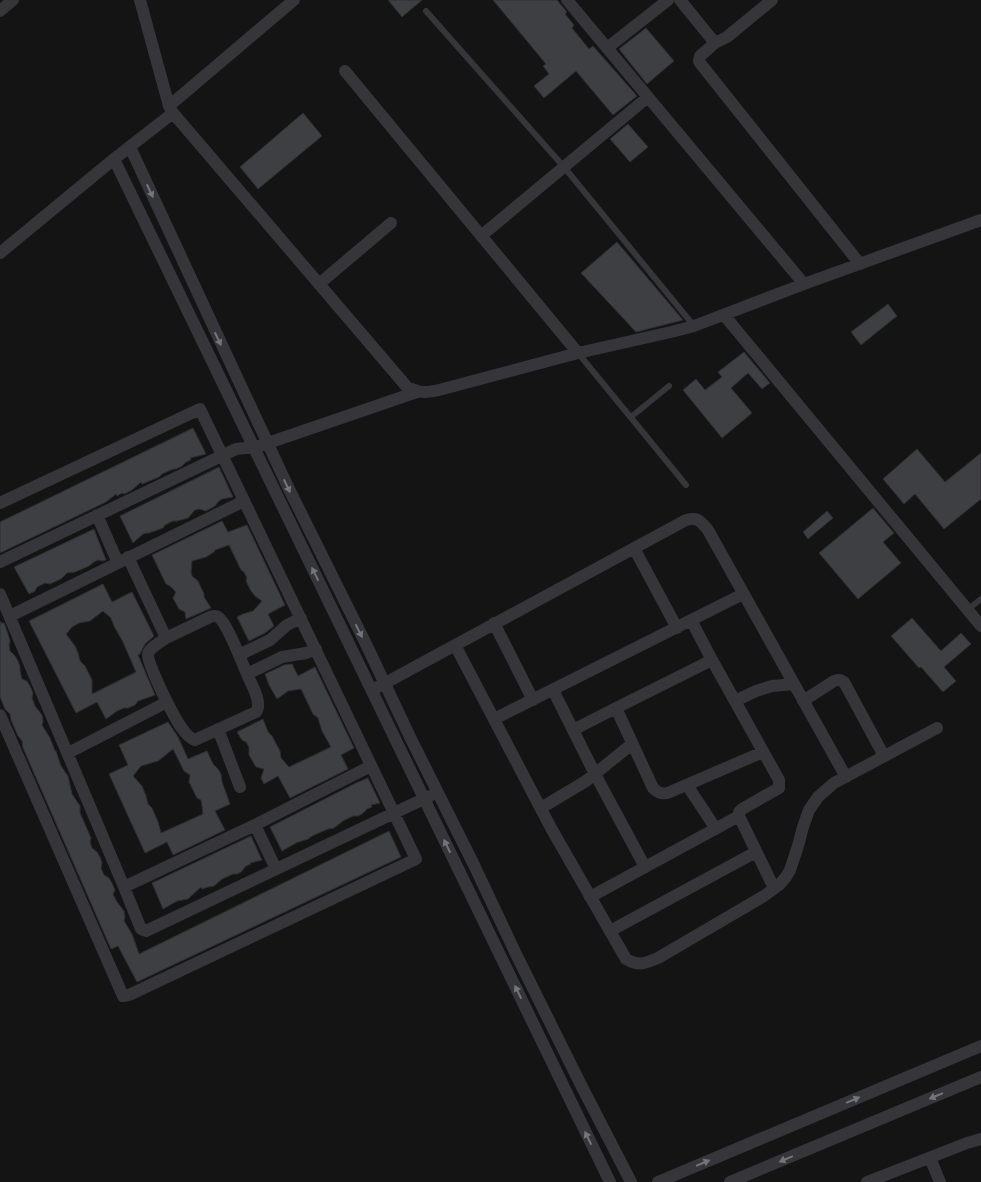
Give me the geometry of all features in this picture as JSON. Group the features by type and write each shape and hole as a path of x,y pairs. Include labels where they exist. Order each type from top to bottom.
{"street":[{"path":"0,11 13,0"},
{"path":"140,0 171,110 407,387 417,392 426,393 439,390 578,353 694,326 981,220"},
{"path":"0,253 130,147 294,0"},
{"path":"567,0 804,284"},
{"path":"607,48 668,0"},
{"path":"680,0 715,43"},
{"path":"772,0 727,37 715,43 698,60 860,264"},
{"path":"345,71 578,353"},
{"path":"481,236 648,97"},
{"path":"130,147 288,488 515,952 631,1182"},
{"path":"114,159 610,1182"},
{"path":"319,284 391,223"},
{"path":"724,315 981,626"},
{"path":"0,562 236,448 254,447 268,443 417,392"},
{"path":"0,503 200,408 416,858 129,995 123,996 0,715"},
{"path":"10,616 244,501"},
{"path":"97,515 166,638"},
{"path":"371,690 686,520 693,518 708,530 846,777"},
{"path":"634,548 677,628"},
{"path":"0,594 140,928 146,931 438,792"},
{"path":"494,719 743,594"},
{"path":"214,616 222,620 239,655 256,695 259,706 258,710 218,730 192,740 176,720 167,702 150,664 148,655 150,651 166,638 214,616"},
{"path":"239,655 270,640 287,625 301,618"},
{"path":"691,620 779,780 779,788 739,812 739,816 774,888"},
{"path":"494,624 533,700"},
{"path":"455,645 590,897 626,960 633,963 642,964 658,958 764,896 779,885 790,870 809,810 818,797 834,783 936,728"},
{"path":"247,674 282,657 306,653 316,649"},
{"path":"573,730 712,660"},
{"path":"803,701 834,681 841,680 844,682 884,756"},
{"path":"735,701 772,686 794,684"},
{"path":"552,690 645,867"},
{"path":"68,753 167,702"},
{"path":"616,708 653,788 662,794 666,794 763,752"},
{"path":"218,730 240,787"},
{"path":"541,808 586,781 632,744"},
{"path":"124,887 255,825 371,766"},
{"path":"687,785 716,829"},
{"path":"590,897 739,816"},
{"path":"255,825 276,869"},
{"path":"610,931 756,852"},
{"path":"658,1182 981,1046"},
{"path":"734,1181 981,1077"},
{"path":"870,1181 981,1139"},
{"path":"930,1158 940,1182"}],"lane":[{"path":"426,10 564,167 694,326"},
{"path":"578,353 686,485"},
{"path":"631,417 669,386"},
{"path":"967,610 981,599"}],"building":[{"path":"388,0 422,0 402,17"},
{"path":"493,0 557,0 567,12 565,14 574,25 572,28 589,49 593,46 637,96 613,115 576,71 544,98 534,86 549,74 543,66 546,64"},
{"path":"646,28 674,61 647,84 619,49"},
{"path":"303,113 322,136 258,189 240,167"},
{"path":"628,124 648,147 630,162 610,139"},
{"path":"617,242 683,320 636,332 581,273"},
{"path":"888,304 897,316 861,345 851,332"},
{"path":"744,352 770,383 762,389 748,373 731,388 752,413 722,438 683,390 696,379 705,390 722,377 718,372"},
{"path":"193,428 206,454 190,458 191,460 176,469 142,484 141,482 132,490 117,496 116,494 106,502 0,553 0,522"},
{"path":"917,449 945,482 981,453 981,499 944,529 915,494 904,504 883,479"},
{"path":"219,467 233,497 222,499 206,511 195,510 188,518 173,521 163,528 143,534 133,543 120,516"},
{"path":"873,508 894,533 883,542 901,563 858,599 819,553"},
{"path":"827,511 833,518 808,539 803,532"},
{"path":"222,521 228,532 247,525 285,605 268,614 274,626 249,641 237,617 253,611 262,601 251,591 246,581 247,578 229,545 215,550 206,557 192,561 192,576 198,581 204,597 211,608 186,619 185,612 179,609 173,598 176,592 166,584 152,555"},
{"path":"94,529 106,560 98,560 75,572 67,573 61,579 50,584 45,583 29,594 14,567"},
{"path":"103,584 112,602 132,592 154,636 145,644 138,655 155,695 138,701 135,705 128,708 117,711 106,719 97,702 76,713 29,621","holes":["103,611 111,618 136,672 92,694 92,680 85,666 80,661 75,646 66,634 72,627 79,623 90,621"]},
{"path":"912,618 941,651 961,633 971,644 944,667 956,681 943,692 891,636"},
{"path":"0,621 4,623 10,641 10,651 18,661 22,679 27,681 30,686 35,706 42,715 42,725 50,738 61,766 68,776 72,794 80,806 80,813 91,838 92,848 100,857 104,875 112,883 115,890 113,894 124,911 124,921 132,934 139,954 389,831 401,857 137,982 118,946 111,949 23,748 22,741 0,697"},
{"path":"292,664 298,676 315,667 354,748 341,755 348,769 290,798 278,776 264,784 261,778 264,769 256,767 249,755 249,747 237,732 263,719 268,732 280,751 281,758 289,767 331,747 322,731 318,718 313,714 301,689 288,691 277,699 269,685 265,674 284,665"},
{"path":"168,722 178,737 188,759 207,751 213,764 221,774 230,804 215,811 225,830 173,855 167,842 145,853 109,774 128,765 119,745","holes":["173,749 184,771 190,775 189,782 197,798 201,800 203,814 161,833 142,786 133,776 141,766 158,761"]},
{"path":"368,778 380,803 371,805 372,807 362,814 343,821 334,828 296,843 282,851 270,827"},
{"path":"251,836 262,860 250,863 241,872 222,879 214,886 202,889 201,887 188,899 177,901 163,909 152,883"}]}
